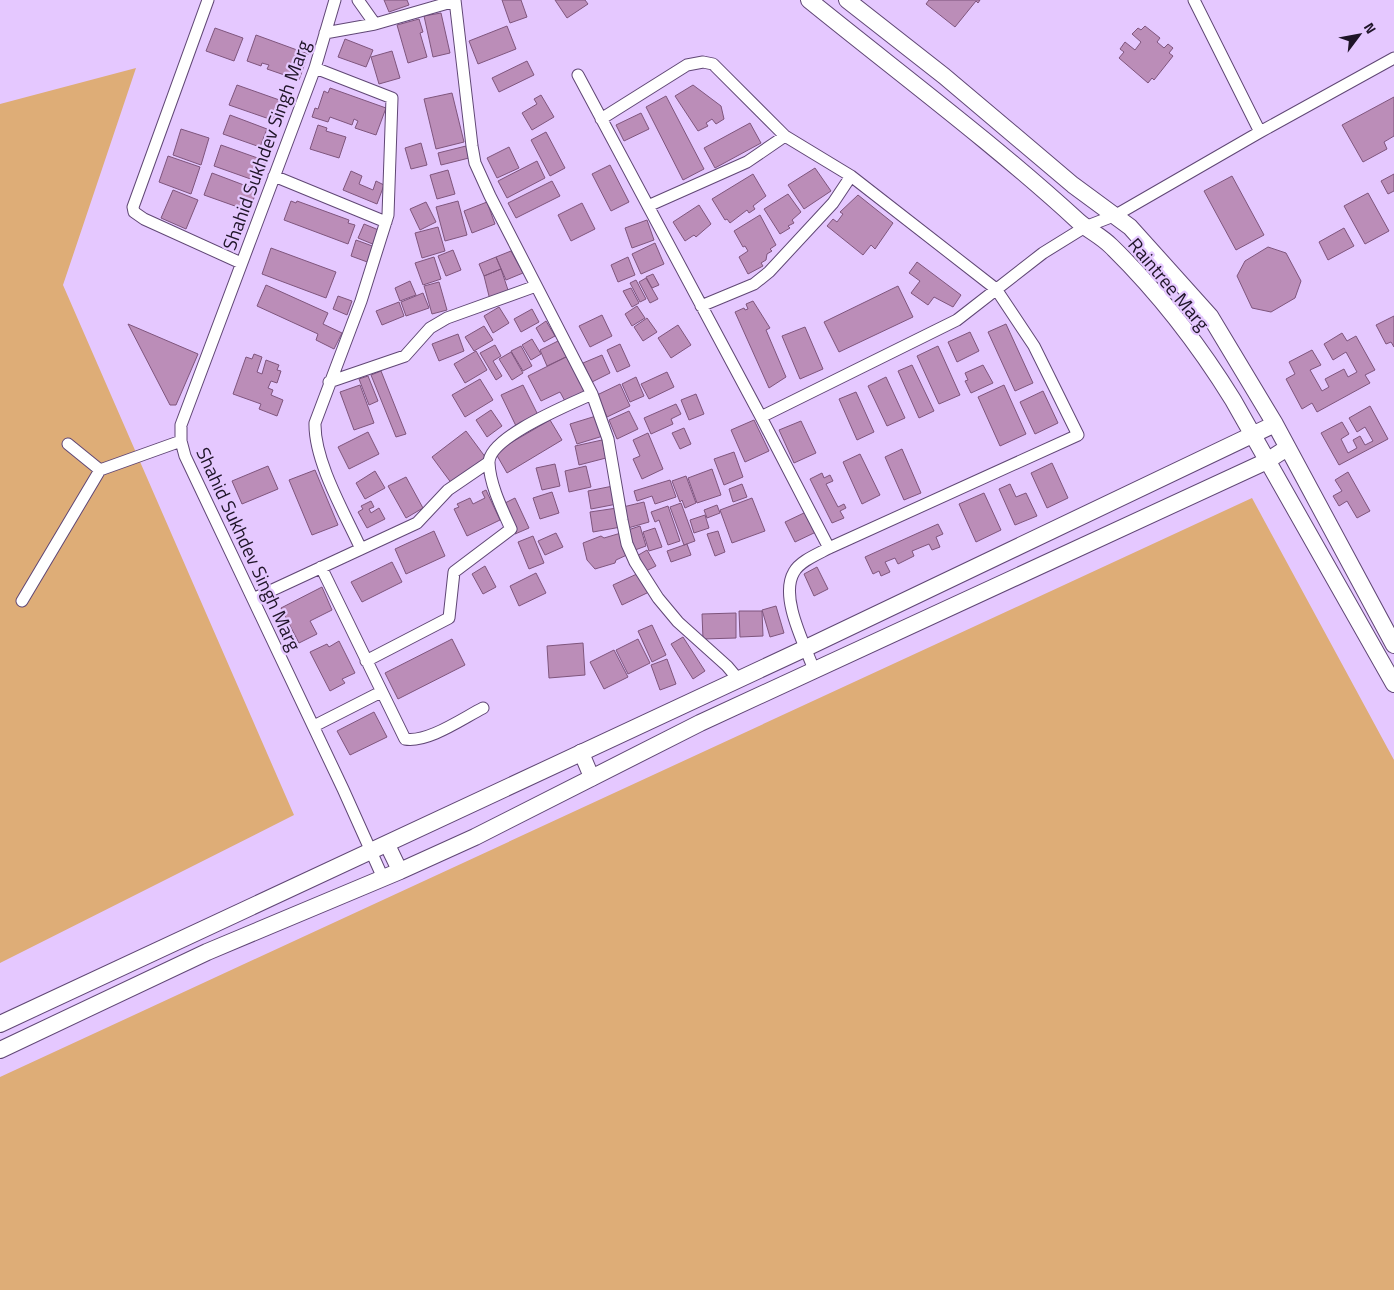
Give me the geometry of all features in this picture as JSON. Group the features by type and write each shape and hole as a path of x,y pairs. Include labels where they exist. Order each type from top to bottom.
{"main road":[{"name":"Raintree Marg","path":"809,0 1025,174 1085,227 1109,244 1157,297 1220,379 1394,684"},
{"name":"Raintree Marg","path":"847,0 944,76 1073,184 1130,227 1210,316 1275,424 1394,645"},
{"path":"0,1024 806,648 1275,424"},
{"path":"0,1050 207,952 400,871 475,837 707,720 1267,461 1287,448"}],"street":[{"path":"208,0 133,207 134,212 144,219 241,263"},
{"name":"Shahid Sukhdev Singh Marg","path":"335,0 315,68 181,425 181,441 185,456 314,726 383,878"},
{"path":"358,0 375,24"},
{"path":"325,33 375,24 455,0 475,163 490,196 592,394 608,439 624,528 635,562 658,598 678,622 727,666 738,679"},
{"path":"1194,0 1260,132"},
{"path":"761,416 957,320 1043,253 1085,227 1116,215 1394,58"},
{"path":"601,119 687,65 703,62 713,64 785,136 851,176 996,289 1034,346 1078,434 829,548 794,571 789,585 791,607 814,670"},
{"path":"315,68 392,98 386,222 361,301 329,382 315,424 316,446 361,549"},
{"path":"578,75 761,416 829,548"},
{"path":"648,206 746,162 785,136"},
{"path":"274,176 386,222"},
{"path":"701,306 754,284 769,272 833,204 851,176"},
{"path":"329,382 405,356 430,328 447,318 536,286"},
{"path":"366,661 449,618 454,572 511,529 498,499 489,462 493,450 503,441 558,410 592,394"},
{"path":"22,601 100,470 181,441"},
{"path":"68,444 100,470"},
{"path":"253,599 417,523 448,490 489,462"},
{"path":"321,567 405,739 415,740 425,737 483,708"},
{"path":"314,726 381,692"},
{"path":"704,695 707,720"},
{"path":"581,752 592,778"},
{"path":"387,844 400,871"}],"shaded area":[{"path":"136,68 63,285 294,815 0,963 0,104"},
{"path":"1252,498 1394,760 1394,1290 0,1290 0,1077"}],"building":[{"path":"384,0 407,0 409,5 389,12"},
{"path":"502,0 521,0 527,17 510,23"},
{"path":"555,0 585,0 588,4 567,18"},
{"path":"929,0 980,0 978,3 976,1 955,27 926,4"},
{"path":"441,13 450,53 433,57 424,16"},
{"path":"419,19 423,32 420,33 427,57 408,63 397,25"},
{"path":"507,26 516,49 478,64 469,41"},
{"path":"1145,26 1160,38 1157,42 1164,48 1168,44 1173,48 1169,53 1173,56 1154,80 1152,78 1148,83 1119,58 1124,52 1120,49 1125,42 1135,50 1141,42 1132,34 1138,28 1141,30"},
{"path":"215,28 243,38 234,61 206,51"},
{"path":"256,35 308,54 299,80 267,69 269,65 262,63 261,66 247,61"},
{"path":"345,39 373,50 366,67 338,57"},
{"path":"392,51 400,78 379,84 371,57"},
{"path":"527,61 534,75 499,92 492,78"},
{"path":"237,85 285,102 278,122 229,105"},
{"path":"693,85 721,106 724,119 716,124 712,119 706,123 708,126 698,131 675,96"},
{"path":"330,88 386,108 376,135 355,128 358,121 354,119 352,125 330,117 328,122 312,117 315,108 318,109 324,91 328,93"},
{"path":"452,93 464,142 436,149 424,99"},
{"path":"541,95 554,117 532,130 522,113 537,104 534,99"},
{"path":"666,96 704,169 683,180 646,107"},
{"path":"1394,97 1394,136 1384,142 1387,149 1363,162 1342,125"},
{"path":"641,113 649,129 624,141 616,125"},
{"path":"230,115 267,129 260,147 223,134"},
{"path":"750,123 761,143 715,168 704,148"},
{"path":"318,125 327,128 326,131 346,137 339,158 310,149"},
{"path":"181,129 209,138 201,165 173,155"},
{"path":"546,132 565,168 550,176 531,140"},
{"path":"421,143 427,165 411,169 405,148"},
{"path":"221,145 266,161 259,182 214,166"},
{"path":"466,146 469,158 441,165 438,153"},
{"path":"509,147 519,168 497,178 487,158"},
{"path":"168,156 200,167 191,194 159,182"},
{"path":"537,161 545,178 507,198 498,181"},
{"path":"610,165 629,202 611,211 592,174"},
{"path":"815,168 831,191 804,209 788,185"},
{"path":"448,170 455,194 437,199 430,175"},
{"path":"351,171 362,176 359,184 373,190 376,181 384,185 377,204 343,190"},
{"path":"212,173 257,190 249,211 204,195"},
{"path":"753,174 766,196 753,206 755,209 749,213 747,210 730,223 727,219 725,220 712,199"},
{"path":"1394,174 1394,191 1388,194 1381,181"},
{"path":"1232,176 1264,235 1236,250 1204,191"},
{"path":"552,181 560,196 516,218 508,203"},
{"path":"173,190 198,200 186,229 161,218"},
{"path":"1368,193 1389,231 1365,244 1344,206"},
{"path":"788,194 801,212 792,220 794,223 788,226 790,228 780,234 764,209"},
{"path":"858,195 893,223 875,249 871,245 863,255 827,226 833,219 837,222 843,214 840,212"},
{"path":"291,201 296,203 297,201 349,220 348,223 355,225 348,244 284,220"},
{"path":"458,201 467,235 445,241 436,207"},
{"path":"426,202 436,222 420,230 410,209"},
{"path":"487,202 495,224 472,233 464,211"},
{"path":"582,203 595,229 571,241 558,215"},
{"path":"699,205 711,224 696,237 694,235 685,241 673,222"},
{"path":"760,215 776,245 770,249 772,251 767,254 766,260 761,263 763,266 748,274 739,257 748,251 745,246 743,247 734,231"},
{"path":"647,220 654,240 632,248 625,228"},
{"path":"364,224 381,231 375,245 358,238"},
{"path":"438,227 445,251 422,258 415,233"},
{"path":"1344,228 1354,246 1328,260 1319,242"},
{"path":"356,240 375,247 370,263 351,256"},
{"path":"655,243 664,264 641,274 632,254"},
{"path":"1268,247 1286,253 1301,281 1295,298 1271,312 1252,308 1237,276 1245,261"},
{"path":"271,248 336,272 326,298 262,274"},
{"path":"453,250 461,270 446,276 438,256"},
{"path":"511,251 523,273 506,280 496,257"},
{"path":"434,257 441,279 423,285 415,263"},
{"path":"496,257 501,269 484,276 479,264"},
{"path":"628,257 635,275 618,282 611,265"},
{"path":"917,262 961,295 953,307 934,297 928,305 911,293 920,281 909,273"},
{"path":"501,269 509,293 490,300 484,276"},
{"path":"653,274 659,285 652,288 646,277"},
{"path":"646,278 658,299 650,303 639,282"},
{"path":"636,280 646,299 640,302 630,283"},
{"path":"410,281 416,295 400,301 395,288"},
{"path":"439,282 447,310 432,314 424,286"},
{"path":"266,285 328,313 323,324 342,333 334,349 316,340 318,334 257,306"},
{"path":"898,286 913,317 839,352 824,322"},
{"path":"631,288 639,303 632,307 623,291"},
{"path":"423,293 429,308 406,316 401,302"},
{"path":"338,296 352,301 347,315 333,309"},
{"path":"753,301 770,328 766,330 786,377 769,388 735,312 744,308 745,310 748,309 746,304"},
{"path":"399,302 404,316 382,325 376,311"},
{"path":"637,306 645,318 632,326 625,314"},
{"path":"499,307 509,323 493,333 484,316"},
{"path":"532,309 539,322 521,332 514,319"},
{"path":"602,315 612,336 590,347 579,326"},
{"path":"1394,316 1394,347 1391,342 1386,344 1376,325"},
{"path":"647,318 657,332 643,341 634,327"},
{"path":"546,321 555,336 544,342 536,328"},
{"path":"128,324 198,354 176,405 170,405"},
{"path":"1006,324 1033,383 1015,391 988,332"},
{"path":"678,325 691,345 671,358 658,338"},
{"path":"484,326 493,340 474,351 465,337"},
{"path":"805,327 823,369 800,379 782,336"},
{"path":"970,332 979,351 957,362 948,342"},
{"path":"1342,333 1347,341 1356,336 1375,370 1365,375 1370,383 1317,412 1312,403 1302,409 1286,379 1295,374 1289,362 1312,350 1321,365 1310,370 1322,391 1329,387 1325,379 1344,369 1348,377 1357,372 1346,352 1333,360 1324,344"},
{"path":"458,334 464,351 439,361 432,344"},
{"path":"532,339 541,354 531,360 522,345"},
{"path":"562,339 570,355 547,366 540,350"},
{"path":"620,344 630,366 617,372 607,350"},
{"path":"495,345 501,356 493,361 502,376 496,380 480,353"},
{"path":"521,346 532,366 523,371 511,351"},
{"path":"938,346 960,395 939,404 917,356"},
{"path":"476,351 487,370 465,383 454,364"},
{"path":"511,352 523,373 512,380 499,359"},
{"path":"254,354 262,357 257,372 262,374 266,360 279,365 277,370 281,371 277,383 271,381 268,388 273,390 271,395 283,400 277,416 259,409 261,404 233,394 246,357 252,359"},
{"path":"602,355 610,373 592,382 583,363"},
{"path":"568,356 587,392 566,403 560,392 541,401 528,376"},
{"path":"912,365 934,411 919,418 898,371"},
{"path":"983,365 993,383 971,393 965,381 968,380 965,373"},
{"path":"381,371 406,434 396,437 371,375"},
{"path":"667,372 674,387 649,399 641,384"},
{"path":"368,376 378,401 369,405 359,379"},
{"path":"636,377 644,396 630,402 622,384"},
{"path":"886,377 905,418 887,426 868,386"},
{"path":"480,379 493,400 465,417 452,395"},
{"path":"620,384 630,406 607,417 597,395"},
{"path":"360,385 374,423 354,430 340,392"},
{"path":"523,385 538,415 516,426 501,395"},
{"path":"1004,385 1026,434 1000,446 978,397"},
{"path":"1043,391 1058,423 1035,434 1020,402"},
{"path":"856,392 874,432 857,440 839,399"},
{"path":"696,394 704,414 689,420 681,400"},
{"path":"676,404 681,414 671,419 673,424 651,434 644,418"},
{"path":"1370,406 1388,439 1339,465 1321,433 1342,422 1349,434 1341,439 1348,453 1357,448 1353,440 1360,436 1365,445 1373,441 1365,427 1357,432 1349,418"},
{"path":"491,410 502,426 487,437 476,420"},
{"path":"629,411 638,429 617,439 609,420"},
{"path":"596,416 603,436 577,444 570,424"},
{"path":"550,420 562,440 507,473 495,452"},
{"path":"754,420 769,451 745,462 731,430"},
{"path":"801,421 816,453 794,463 779,430"},
{"path":"684,428 691,444 680,449 672,433"},
{"path":"466,431 486,458 452,484 432,457"},
{"path":"368,432 379,454 349,469 338,447"},
{"path":"648,433 663,469 642,479 633,459 640,456 633,440"},
{"path":"602,440 606,458 579,465 575,446"},
{"path":"902,449 921,493 904,500 885,457"},
{"path":"734,452 743,477 724,485 714,459"},
{"path":"860,454 880,495 862,504 843,462"},
{"path":"1052,463 1068,498 1047,508 1031,473"},
{"path":"555,464 560,486 542,490 536,468"},
{"path":"268,466 278,489 242,504 232,481"},
{"path":"586,466 591,487 569,492 565,471"},
{"path":"712,469 721,495 697,503 688,478"},
{"path":"315,470 338,525 312,535 289,480"},
{"path":"375,471 385,488 365,499 356,483"},
{"path":"1348,472 1370,511 1357,518 1347,501 1339,506 1333,496 1342,491 1335,480"},
{"path":"822,473 824,478 830,475 833,481 826,484 838,507 844,504 846,508 840,511 844,518 832,523 810,479"},
{"path":"686,476 696,503 685,508 682,500 680,502 672,481"},
{"path":"406,477 423,508 406,518 388,486"},
{"path":"670,480 676,497 655,504 652,496 637,501 634,491"},
{"path":"742,484 747,497 733,502 729,489"},
{"path":"1010,484 1016,497 1026,493 1037,516 1015,525 999,489"},
{"path":"613,486 617,504 591,509 588,491"},
{"path":"486,490 500,520 467,536 454,509 459,507 457,504 470,498 473,504 485,498 482,492"},
{"path":"552,492 559,513 540,519 533,498"},
{"path":"984,493 1001,530 976,542 959,504"},
{"path":"515,498 529,528 515,534 501,505"},
{"path":"752,498 765,531 732,543 720,510"},
{"path":"371,501 374,507 369,509 371,513 379,508 385,519 367,528 358,512 363,509 361,506"},
{"path":"644,502 649,522 628,528 623,507"},
{"path":"681,503 695,541 684,545 670,507"},
{"path":"717,505 720,513 707,518 704,510"},
{"path":"668,506 680,541 668,545 659,520 655,522 651,512"},
{"path":"617,508 621,527 593,532 590,512"},
{"path":"806,512 816,532 795,542 785,522"},
{"path":"705,515 709,528 694,533 690,520"},
{"path":"938,524 943,534 936,537 940,547 932,550 929,544 912,551 914,556 898,564 895,558 885,562 890,572 881,576 879,571 873,574 865,557"},
{"path":"640,526 646,546 635,550 628,530"},
{"path":"655,528 662,547 649,551 643,532"},
{"path":"434,531 445,556 406,574 395,549"},
{"path":"718,531 725,552 715,556 707,534"},
{"path":"556,533 563,547 545,555 538,541"},
{"path":"621,533 629,554 616,560 615,563 595,569 587,560 583,543 601,536 604,538"},
{"path":"533,536 544,563 529,569 518,542"},
{"path":"687,544 691,555 671,562 667,551"},
{"path":"647,550 656,566 644,572 635,557"},
{"path":"392,562 402,582 362,602 351,582"},
{"path":"485,566 496,587 483,594 472,574"},
{"path":"817,567 828,589 814,596 804,574"},
{"path":"536,573 546,593 519,606 510,586"},
{"path":"639,573 649,592 622,605 613,585"},
{"path":"322,587 332,610 310,621 317,634 299,643 281,608"},
{"path":"776,606 784,633 770,637 762,610"},
{"path":"739,611 762,611 763,636 740,637"},
{"path":"736,613 736,638 703,639 702,614"},
{"path":"652,625 666,655 652,662 638,631"},
{"path":"683,637 705,671 693,679 671,644"},
{"path":"452,639 465,665 398,699 385,673"},
{"path":"638,639 650,663 628,674 616,650"},
{"path":"339,641 355,673 342,679 345,683 330,691 310,652 327,644 329,647"},
{"path":"583,643 585,675 549,678 547,646"},
{"path":"614,650 628,677 604,689 590,662"},
{"path":"667,659 676,684 660,690 651,665"},
{"path":"374,712 387,737 350,755 337,731"}]}
